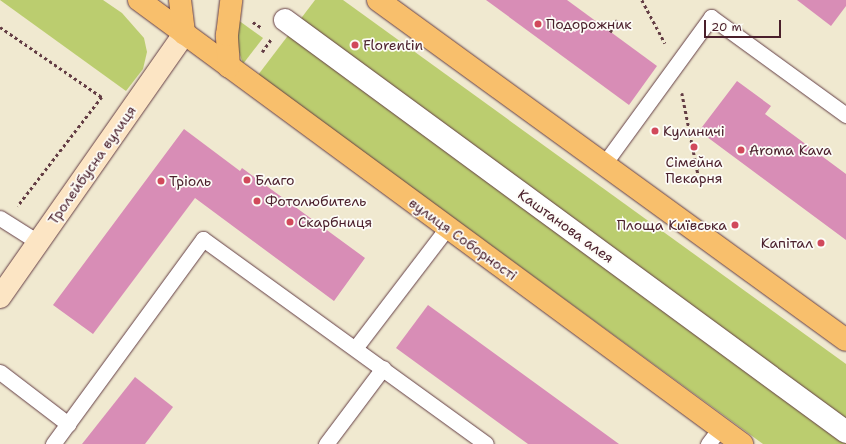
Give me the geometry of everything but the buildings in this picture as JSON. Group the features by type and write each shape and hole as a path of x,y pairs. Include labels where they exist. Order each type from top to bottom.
{"main road":[{"name":"вулиця Соборності","path":"139,0 448,228 714,436 742,444"},
{"path":"180,0 184,34"},
{"path":"229,67 227,36 230,0"},
{"path":"378,0 846,340"},
{"name":"Тролейбусна вулиця","path":"0,297 184,34"}],"street":[{"name":"Каштанова алея","path":"285,20 846,432"}],"lane":[{"path":"604,164 711,17 846,115"},
{"path":"3,220 38,242"},
{"path":"356,347 448,228"},
{"path":"53,444 203,239 356,347 486,444"},
{"path":"326,444 383,368"},
{"path":"0,372 68,424"}],"path":[{"path":"610,32 617,20"},
{"path":"0,26 102,97 3,220"}],"green space":[{"path":"0,0 103,0 122,13 144,38 147,52 143,69 126,91"},
{"path":"315,0 343,0 846,364 846,444 763,444 258,75"},
{"path":"238,20 263,38 243,64 236,43"}],"place":[{"name":"Подорожник","path":"538,24"},
{"name":"Florentin","path":"355,45"},
{"name":"Кулиничі","path":"655,131"},
{"name":"Сімейна Пекарня","path":"694,147"},
{"name":"Aroma Kava","path":"741,150"},
{"name":"Благо","path":"247,180"},
{"name":"Тріоль","path":"161,181"},
{"name":"Фотолюбитель","path":"257,201"},
{"name":"Скарбниця","path":"290,222"},
{"name":"Площа Київська","path":"735,225"},
{"name":"Капітал","path":"821,243"}]}
